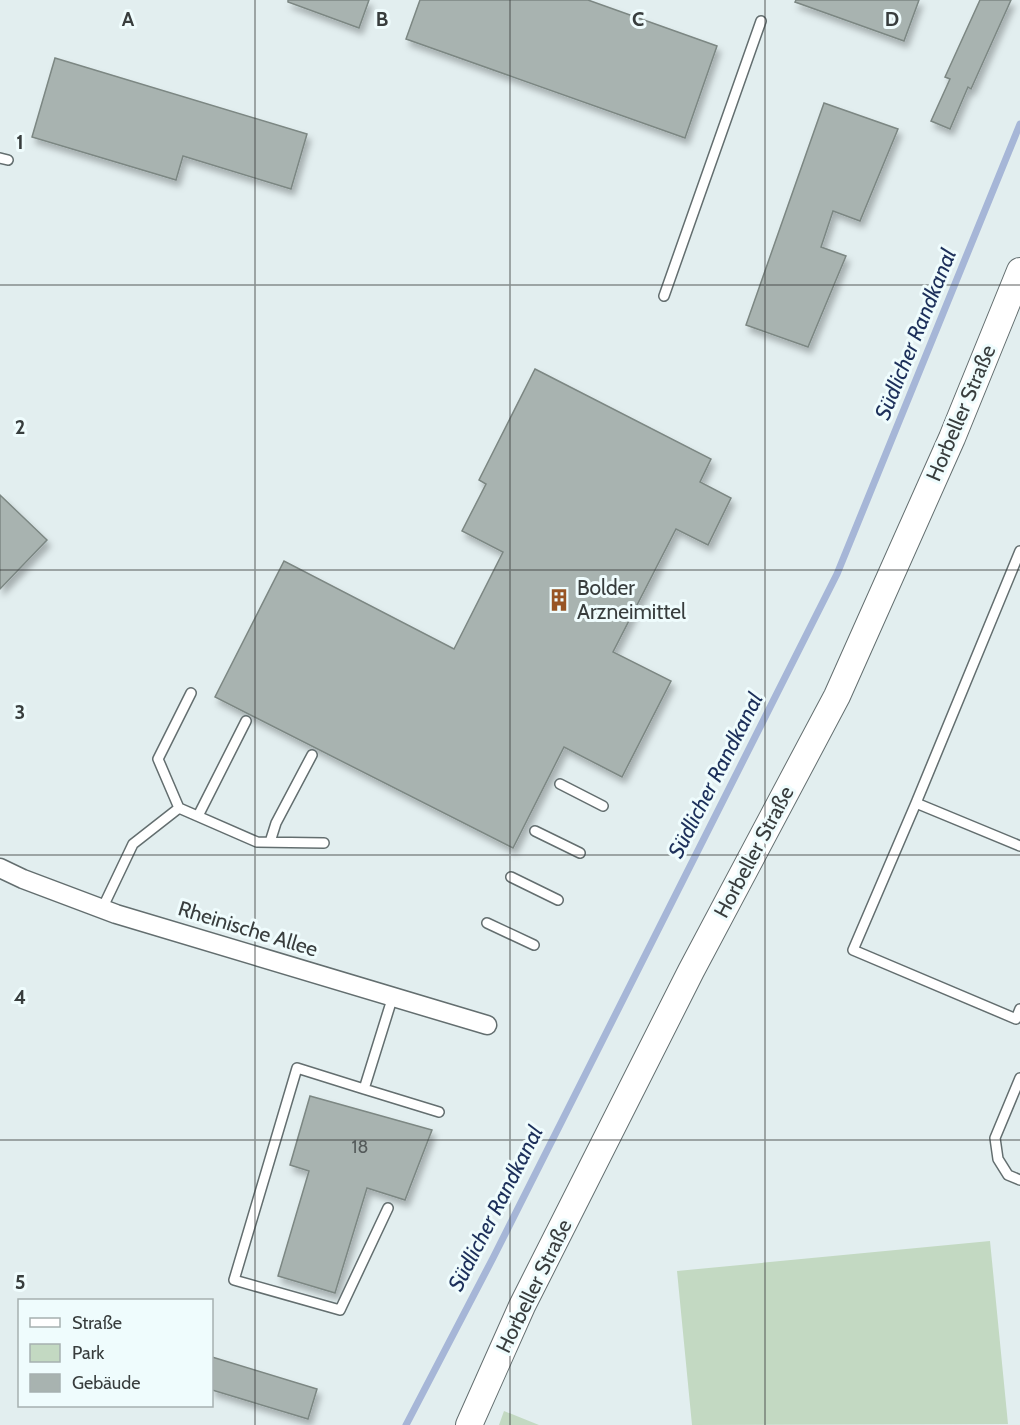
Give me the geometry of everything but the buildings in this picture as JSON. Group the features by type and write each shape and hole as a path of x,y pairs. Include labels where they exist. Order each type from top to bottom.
{"main road":[{"name":"Horbeller Straße","path":"469,1425 522,1306 691,971 837,696 952,438 1020,271"}],"street":[{"name":"Rheinische Allee","path":"0,868 102,909 487,1025"}],"lane":[{"path":"664,296 761,21"},
{"path":"1020,551 853,950 1016,1019 1020,1009"},
{"path":"191,693 158,759 179,808 256,842 324,843"},
{"path":"198,816 246,721"},
{"path":"270,842 276,823 312,755"},
{"path":"560,784 603,806"},
{"path":"916,803 1020,846"},
{"path":"102,909 133,844 179,808"},
{"path":"535,831 580,853"},
{"path":"511,877 558,900"},
{"path":"487,923 534,945"},
{"path":"364,1089 393,996"},
{"path":"388,1208 340,1310 234,1280 297,1068 439,1112"},
{"path":"1020,1078 995,1138 998,1160 1008,1175 1020,1180"}],"green space":[{"path":"990,1241 1008,1424 692,1425 677,1271"},
{"path":"504,1411 539,1425 499,1425"}],"waterway":[{"name":"Südlicher Randkanal","path":"406,1425 493,1258 837,574 1020,124"}],"place":[{"name":"Bolder Arzneimittel","path":"559,600"}]}
